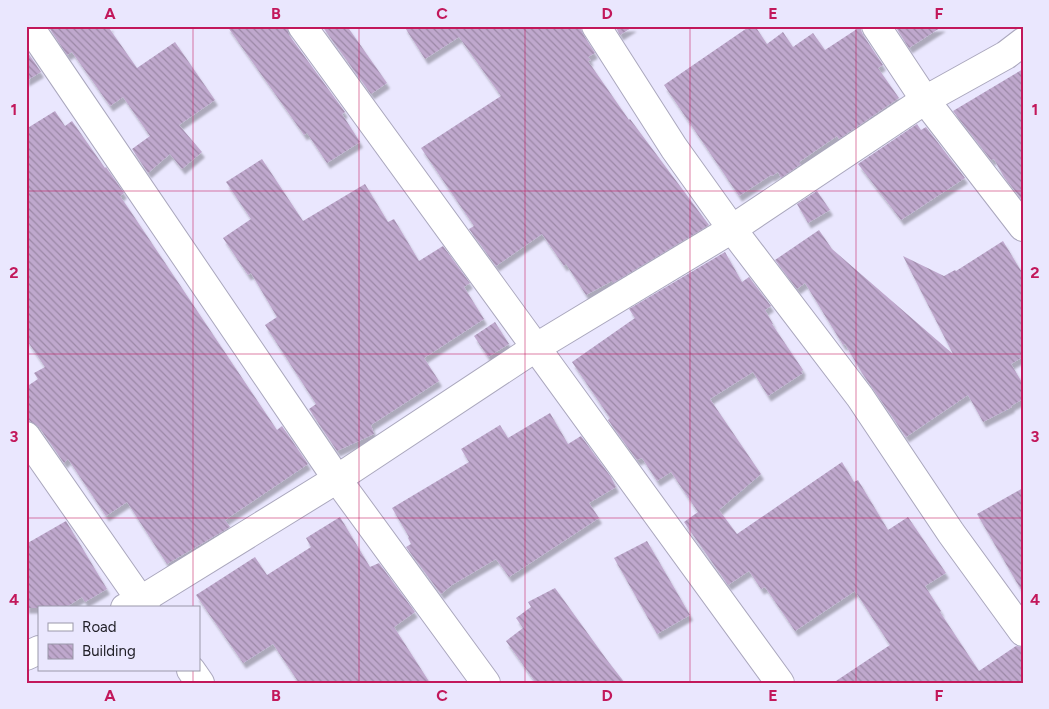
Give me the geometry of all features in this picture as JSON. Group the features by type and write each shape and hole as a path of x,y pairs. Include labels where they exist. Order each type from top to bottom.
{"street":[{"path":"29,26 337,479 486,683"},
{"path":"302,26 780,683"},
{"path":"596,26 674,148 732,229 860,398 951,533 1023,632"},
{"path":"876,26 925,100 1020,216"},
{"path":"26,436 137,605 337,479 535,348 732,229 925,100 1006,55 1023,42"},
{"path":"26,656 38,650"},
{"path":"192,672 200,683"}],"building":[{"path":"48,26 111,26 109,28 137,68 175,42 215,100 179,125 202,152 182,169 170,154 148,173 132,149 150,136 123,97 110,106 72,52 67,55"},
{"path":"227,26 287,26 289,35 345,112 342,114 360,142 327,163 307,133 304,135"},
{"path":"322,26 347,26 387,83 371,94"},
{"path":"404,26 580,26 595,53 588,57 591,60 588,61 629,120 709,225 613,283 612,281 586,295 566,264 564,266 542,234 496,266 469,229 474,226 421,148 501,96 459,37 425,59"},
{"path":"615,26 634,26 620,35"},
{"path":"750,26 755,26 767,44 783,32 793,47 813,33 825,50 860,27 863,35 883,65 878,68 899,98 839,139 837,136 799,162 801,164 781,178 778,172 771,175 739,196 664,85"},
{"path":"895,26 943,26 909,48"},
{"path":"26,50 41,72 26,81"},
{"path":"1023,69 1023,201 1004,177 994,159 991,160 953,111"},
{"path":"55,111 65,126 72,121 106,167 124,193 120,196 277,430 282,426 308,464 225,520 230,527 167,564 127,502 106,516 68,459 64,463 39,427 26,416 26,387 38,379 34,373 45,367 26,339 26,129"},
{"path":"917,124 921,130 926,127 965,178 901,220 858,164"},
{"path":"262,159 303,221 365,184 388,222 394,219 419,261 443,246 470,283 464,287 484,319 424,358 439,381 371,425 374,434 337,451 309,409 316,404 265,325 277,317 251,273 248,275 223,238 251,219 226,182"},
{"path":"817,191 830,210 808,223 797,204"},
{"path":"819,230 832,249 953,354 903,256 944,276 956,271 1003,241 1023,274 1023,357 1011,364 1023,384 1023,399 983,422 968,395 906,437 862,373 845,344 843,345 805,283 797,289 775,260"},
{"path":"725,252 742,282 749,277 771,306 765,310 772,324 803,370 801,372 803,373 768,396 753,372 710,399 761,474 719,510 737,534 842,462 854,482 858,480 888,530 908,517 946,573 925,586 979,671 1016,646 1023,647 1023,683 833,683 890,645 855,591 795,631 765,587 761,589 749,571 728,585 684,522 698,512 671,472 657,481 642,458 637,460 608,420 610,418 572,362 635,318 629,309"},
{"path":"495,322 509,344 488,357 474,336"},
{"path":"550,413 568,444 581,436 611,477 616,487 589,503 599,518 509,577 496,559 452,585 441,594 406,547 411,544 409,537 392,508 469,462 461,449 500,425 508,438"},
{"path":"1023,488 1023,593 977,514"},
{"path":"340,517 370,567 379,563 415,612 394,627 430,683 299,683 273,644 243,663 196,595 255,557 267,575 311,547 306,538"},
{"path":"66,521 107,589 85,602 82,597 68,606 26,608 26,544"},
{"path":"647,541 690,615 657,634 614,558"},
{"path":"555,588 625,683 536,683 506,641 523,628 516,618 531,607 528,602"}]}
